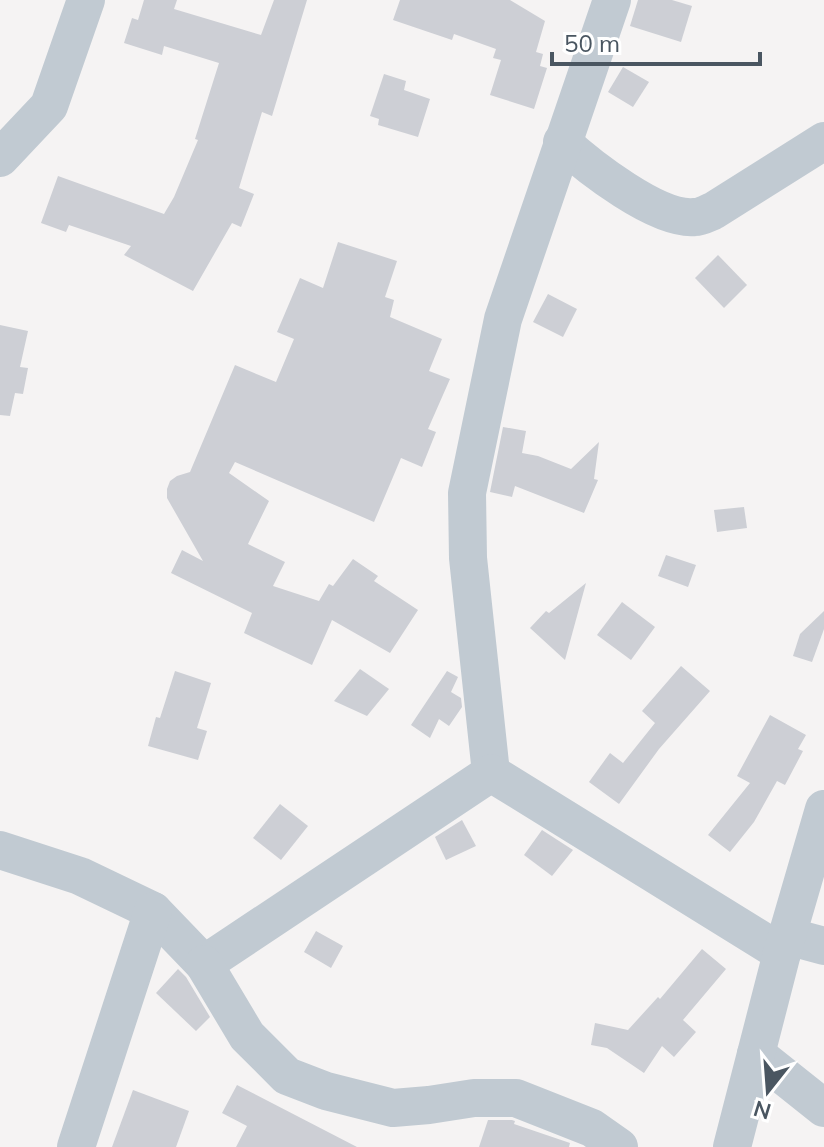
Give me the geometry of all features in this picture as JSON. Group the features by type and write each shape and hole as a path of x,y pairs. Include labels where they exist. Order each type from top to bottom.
{"street":[{"path":"0,158 49,106 86,0"},
{"path":"491,773 468,558 467,493 503,319 612,0"},
{"path":"562,142 632,195 662,209 694,218 713,211 824,141"},
{"path":"491,773 785,944 824,946"},
{"path":"204,964 491,773"},
{"path":"732,1147 824,809"},
{"path":"0,850 80,876 153,911 204,964 247,1036 287,1076 326,1091 393,1108 474,1098 516,1098 592,1128 619,1147"},
{"path":"76,1147 153,911"},
{"path":"756,1054 824,1108"}],"building":[{"path":"144,0 177,0 174,9 261,35 274,0 307,0 272,116 262,112 239,188 254,194 241,227 232,223 193,291 124,255 131,246 69,225 66,232 41,223 58,176 164,214 174,197 198,140 195,139 219,63 164,46 162,55 124,43 132,18 138,20"},
{"path":"400,0 510,0 545,21 536,52 543,54 540,66 547,68 534,109 490,95 501,60 493,58 496,49 454,34 452,40 393,20"},
{"path":"638,0 672,0 692,6 681,42 630,26"},
{"path":"623,67 649,82 633,107 608,92"},
{"path":"384,74 406,81 404,90 430,99 418,137 378,125 379,119 370,116"},
{"path":"338,242 397,261 385,297 394,300 390,317 442,339 429,371 450,379 428,429 436,432 422,467 401,458 374,522 235,462 229,473 269,501 248,544 285,562 273,586 319,601 329,584 333,586 353,559 378,576 374,581 418,610 390,653 332,620 312,665 244,633 252,613 171,573 182,550 203,561 167,498 167,489 170,481 190,472 235,365 276,382 294,339 277,332 300,278 323,288"},
{"path":"718,255 747,285 724,308 695,278"},
{"path":"548,294 577,309 563,337 533,322"},
{"path":"0,325 28,331 20,367 28,368 23,394 15,393 10,416 0,415"},
{"path":"503,427 526,431 522,453 571,469 599,442 594,479 598,480 584,513 515,486 512,497 490,492"},
{"path":"744,507 747,528 717,532 714,510"},
{"path":"666,555 696,565 688,587 658,576"},
{"path":"586,583 565,660 530,628 546,611 549,613"},
{"path":"622,602 655,627 631,660 597,635"},
{"path":"824,611 824,629 812,662 793,656 800,634"},
{"path":"681,666 710,691 659,749 619,804 589,782 610,753 623,763 655,723 642,711"},
{"path":"360,669 389,689 367,716 334,701"},
{"path":"175,671 211,683 197,728 207,731 198,760 148,746"},
{"path":"447,671 458,677 451,692 461,698 462,707 449,726 439,719 430,738 411,725"},
{"path":"770,715 806,735 798,749 803,751 785,785 777,781 754,822 730,852 708,835 750,783 737,776"},
{"path":"280,804 308,826 281,860 253,838"},
{"path":"462,820 476,846 446,860 435,837"},
{"path":"542,830 573,850 552,876 524,855"},
{"path":"316,931 343,946 331,968 304,952"},
{"path":"702,949 726,969 683,1020 696,1032 674,1057 662,1046 644,1073 607,1048 591,1045 595,1023 628,1030 658,997 660,999"},
{"path":"178,969 210,1017 196,1031 156,993"},
{"path":"237,1085 357,1147 236,1147 247,1126 222,1113"},
{"path":"133,1090 189,1111 176,1147 112,1147"},
{"path":"488,1120 515,1121 514,1124 570,1143 569,1147 479,1147"}]}
